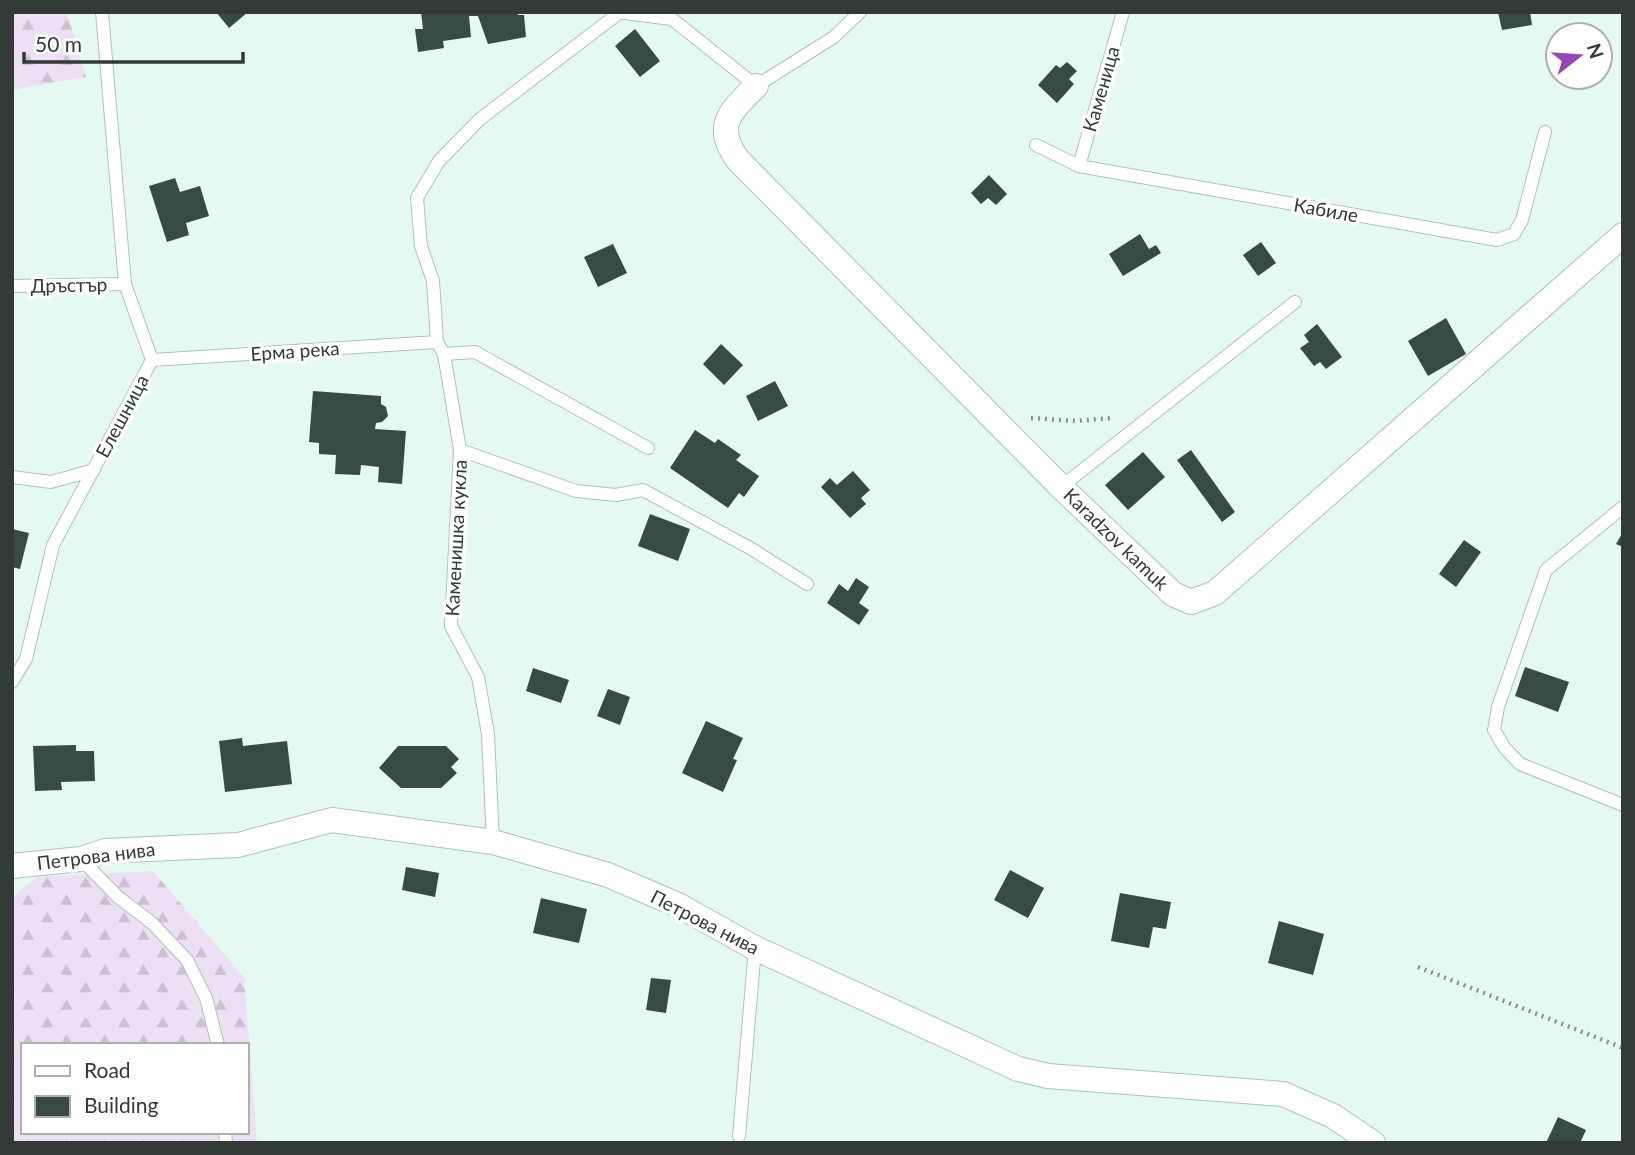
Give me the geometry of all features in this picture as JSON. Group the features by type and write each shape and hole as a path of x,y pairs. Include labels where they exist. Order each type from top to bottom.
{"street":[{"name":"Karadzov kamuk","path":"756,86 730,112 725,128 728,147 738,160 1061,487 1173,594 1191,602 1215,593 1623,235"},
{"name":"Петрова нива","path":"12,866 81,859 105,851 238,845 332,820 493,842 607,875 678,905 755,948 1018,1069 1060,1077 1283,1094 1333,1116 1373,1143"}],"lane":[{"name":"Елешница","path":"12,682 26,659 53,545 152,360 125,284 102,12"},
{"path":"437,342 433,281 421,246 417,198 439,161 480,119 618,13 672,19 756,86 834,37 860,12"},
{"name":"Каменица","path":"1079,166 1124,12"},
{"name":"Кабиле","path":"1036,145 1079,166 1497,240 1514,234 1522,220 1545,132"},
{"name":"Дръстър","path":"12,286 125,284"},
{"path":"1061,487 1295,302"},
{"name":"Каменишка кукла","path":"437,342 444,355 460,450 452,626 478,677 488,734 493,842"},
{"name":"Ерма река","path":"152,360 437,342"},
{"path":"444,355 475,352 649,448"},
{"path":"460,450 576,491 616,495 643,490 750,548 807,584"},
{"path":"12,477 51,482 94,470"},
{"path":"1623,507 1546,570 1497,708 1494,730 1504,747 1520,764 1623,805"},
{"path":"81,859 118,897 152,923 187,960 206,998 217,1043"},
{"path":"739,1136 755,948"}],"path":[{"path":"992,418 1075,421 1122,417"},
{"path":"1418,967 1623,1048"}],"green space":[{"path":"12,12 67,12 86,77 12,90"},
{"path":"153,871 244,977 257,1143 12,1143 12,898 36,877"}],"building":[{"path":"216,12 248,12 229,28"},
{"path":"421,12 518,12 518,15 524,15 526,37 488,44 478,16 469,16 471,37 443,41 444,48 418,52 415,29 423,29"},
{"path":"1498,12 1530,12 1532,25 1502,30"},
{"path":"635,29 660,61 640,77 615,46"},
{"path":"1067,62 1077,71 1069,79 1074,84 1057,103 1038,85 1056,65 1060,68"},
{"path":"989,175 1007,194 996,205 988,198 981,204 971,193"},
{"path":"175,178 180,192 200,186 209,216 186,223 189,235 167,242 149,186"},
{"path":"1140,234 1149,249 1156,245 1161,253 1123,276 1109,254"},
{"path":"1261,242 1276,263 1258,276 1243,255"},
{"path":"613,244 627,273 598,287 584,257"},
{"path":"1446,318 1466,354 1428,376 1408,341"},
{"path":"1317,324 1342,357 1326,369 1320,362 1314,366 1300,348 1309,342 1304,335"},
{"path":"721,344 743,365 724,385 703,364"},
{"path":"775,381 788,406 758,421 746,396"},
{"path":"313,391 381,396 381,404 386,407 388,416 382,422 376,423 375,429 406,431 402,484 378,482 379,467 361,465 360,475 335,474 336,455 319,454 319,443 309,442"},
{"path":"695,430 715,443 718,439 741,455 736,460 759,476 744,497 739,493 728,508 670,468"},
{"path":"1191,450 1235,512 1222,522 1177,460"},
{"path":"1143,452 1165,477 1128,510 1105,485"},
{"path":"853,471 870,490 861,498 866,504 850,518 821,487 830,478 837,485"},
{"path":"650,514 690,529 678,561 638,546"},
{"path":"12,529 29,533 20,569 12,567"},
{"path":"1623,532 1623,547 1616,544"},
{"path":"1464,540 1481,552 1456,587 1439,574"},
{"path":"856,578 869,587 859,603 869,610 859,625 827,603 839,584 848,591"},
{"path":"1525,667 1569,682 1558,712 1515,696"},
{"path":"533,668 569,680 561,703 526,691"},
{"path":"608,689 630,697 620,725 597,716"},
{"path":"706,721 743,738 723,792 682,773"},
{"path":"242,738 243,746 287,741 292,784 225,792 219,741"},
{"path":"76,745 76,751 94,751 95,781 61,782 62,790 35,791 33,746"},
{"path":"398,746 446,746 459,759 451,767 457,773 441,788 401,788 379,768"},
{"path":"406,867 439,873 435,897 402,890"},
{"path":"1010,870 1044,888 1028,918 994,900"},
{"path":"1120,893 1171,902 1166,929 1153,927 1149,948 1111,941"},
{"path":"541,898 587,909 579,943 533,933"},
{"path":"1279,921 1324,934 1313,975 1268,963"},
{"path":"651,978 671,980 666,1013 646,1010"},
{"path":"1558,1117 1586,1130 1580,1143 1546,1143"}]}
